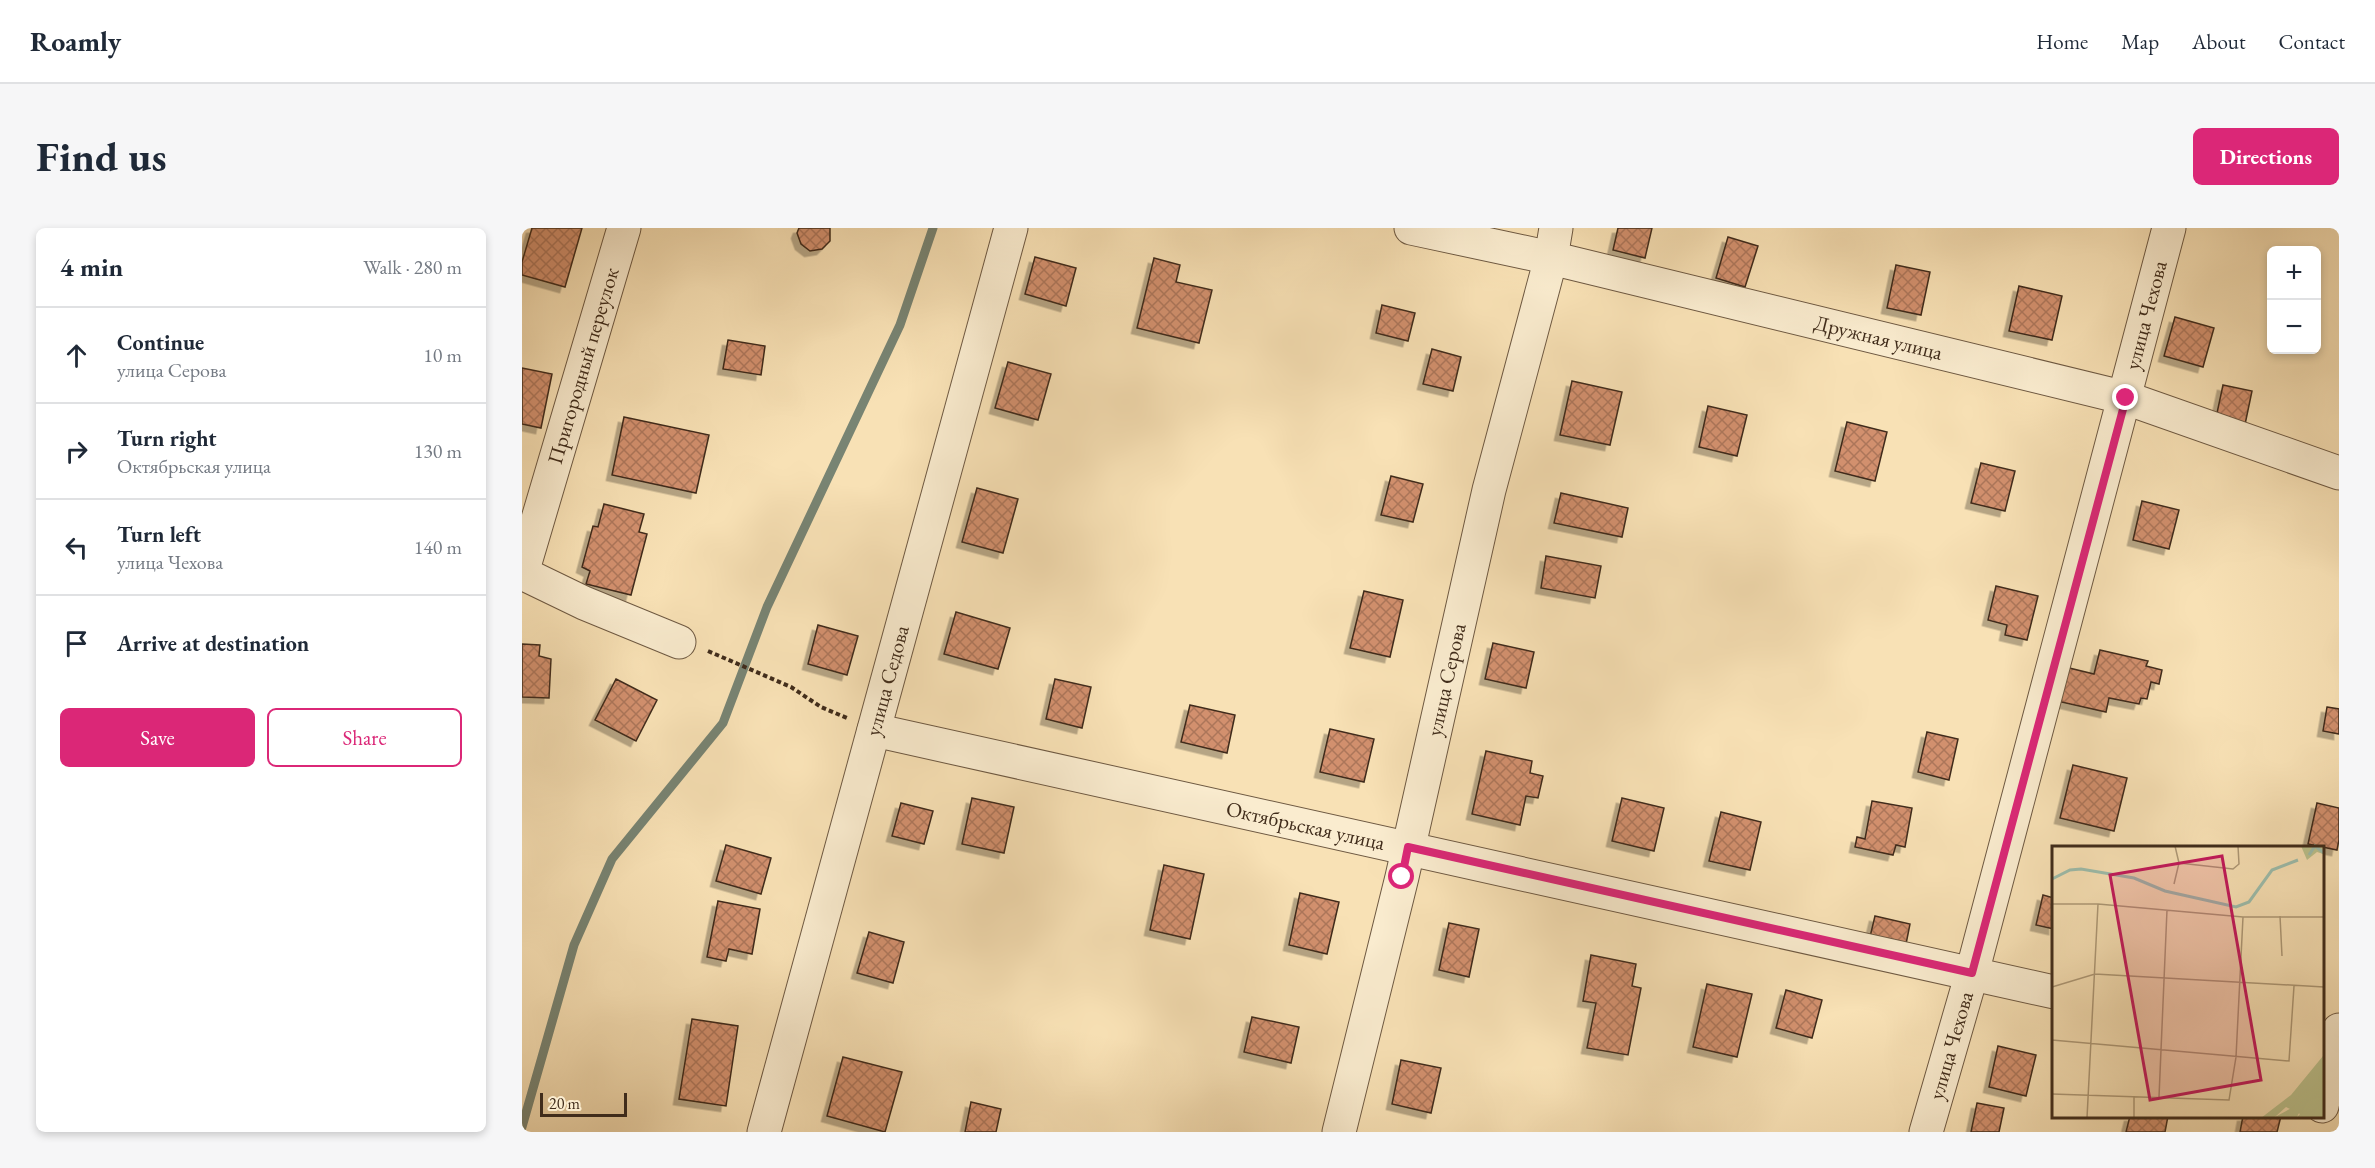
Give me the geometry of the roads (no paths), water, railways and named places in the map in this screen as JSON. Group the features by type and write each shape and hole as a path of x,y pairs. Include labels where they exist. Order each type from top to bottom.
{"street":[{"name":"Пригородный переулок","path":"522,573 624,228"},
{"name":"улица Седова","path":"764,1132 1011,228"},
{"name":"Дружная улица","path":"1411,228 1554,243 2126,398 2339,473"},
{"name":"улица Чехова","path":"1926,1132 1972,973 2126,398 2169,228"},
{"name":"улица Серова","path":"1339,1132 1408,847 1489,490 1554,243"},
{"path":"522,573 584,603 688,644"},
{"name":"Октябрьская улица","path":"874,730 2052,992"},
{"path":"2324,1094 2332,1047"},
{"path":"2317,1132 2320,1117"}],"waterway":[{"path":"522,1127 574,945 612,859 723,723 767,607 900,325 933,228"}]}
